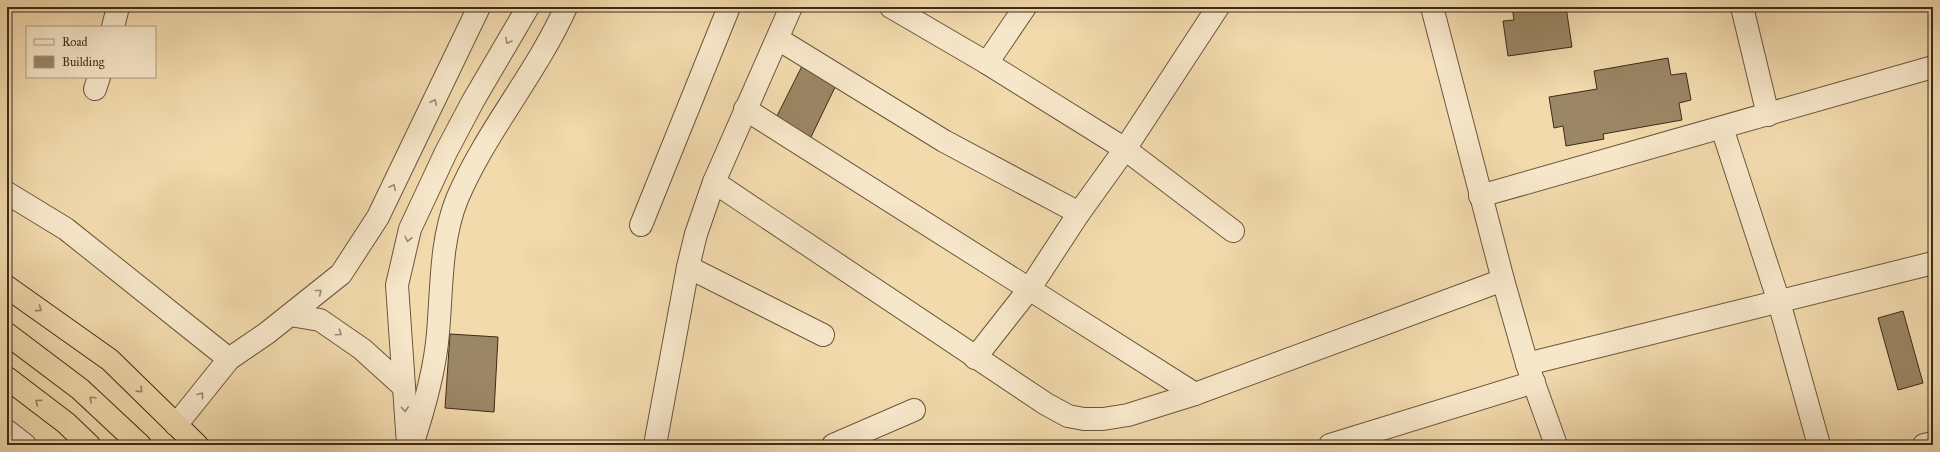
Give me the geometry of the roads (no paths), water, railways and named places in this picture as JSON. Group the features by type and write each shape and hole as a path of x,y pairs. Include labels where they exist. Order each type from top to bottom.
{"highway":[{"path":"7,287 110,360 197,445"},
{"path":"7,334 80,389 140,445"},
{"path":"7,378 66,423 89,445"}],"street":[{"path":"113,26 118,7"},
{"path":"176,425 229,359 290,315 341,274 378,217 418,138 479,7"},
{"path":"408,445 397,285 410,230 446,152 473,101 528,7"},
{"path":"412,445 422,416 432,371 438,334 440,282 447,230 458,199 498,123 534,65 566,7"},
{"path":"641,225 682,120 729,7"},
{"path":"655,445 688,267 696,234 714,182 791,7"},
{"path":"891,7 987,63 1126,149 1233,231"},
{"path":"987,63 1025,7"},
{"path":"976,358 1030,288 1079,213 1126,149 1218,7"},
{"path":"1432,7 1503,280 1530,373 1556,445"},
{"path":"1742,7 1768,115"},
{"path":"778,39 944,141 1079,213"},
{"path":"1480,196 1933,67"},
{"path":"746,109 1195,394"},
{"path":"1722,128 1779,302 1819,445"},
{"path":"418,138 446,152"},
{"path":"714,182 1046,404 1068,416 1084,419 1103,419 1128,415 1195,394 1503,280"},
{"path":"7,193 66,230 229,359"},
{"path":"1330,445 1530,373 1779,302 1933,263"},
{"path":"688,267 823,335"},
{"path":"290,315 320,320 362,349 404,387"},
{"path":"833,445 914,410"},
{"path":"7,431 25,445"},
{"path":"1924,445 1933,443"}]}
